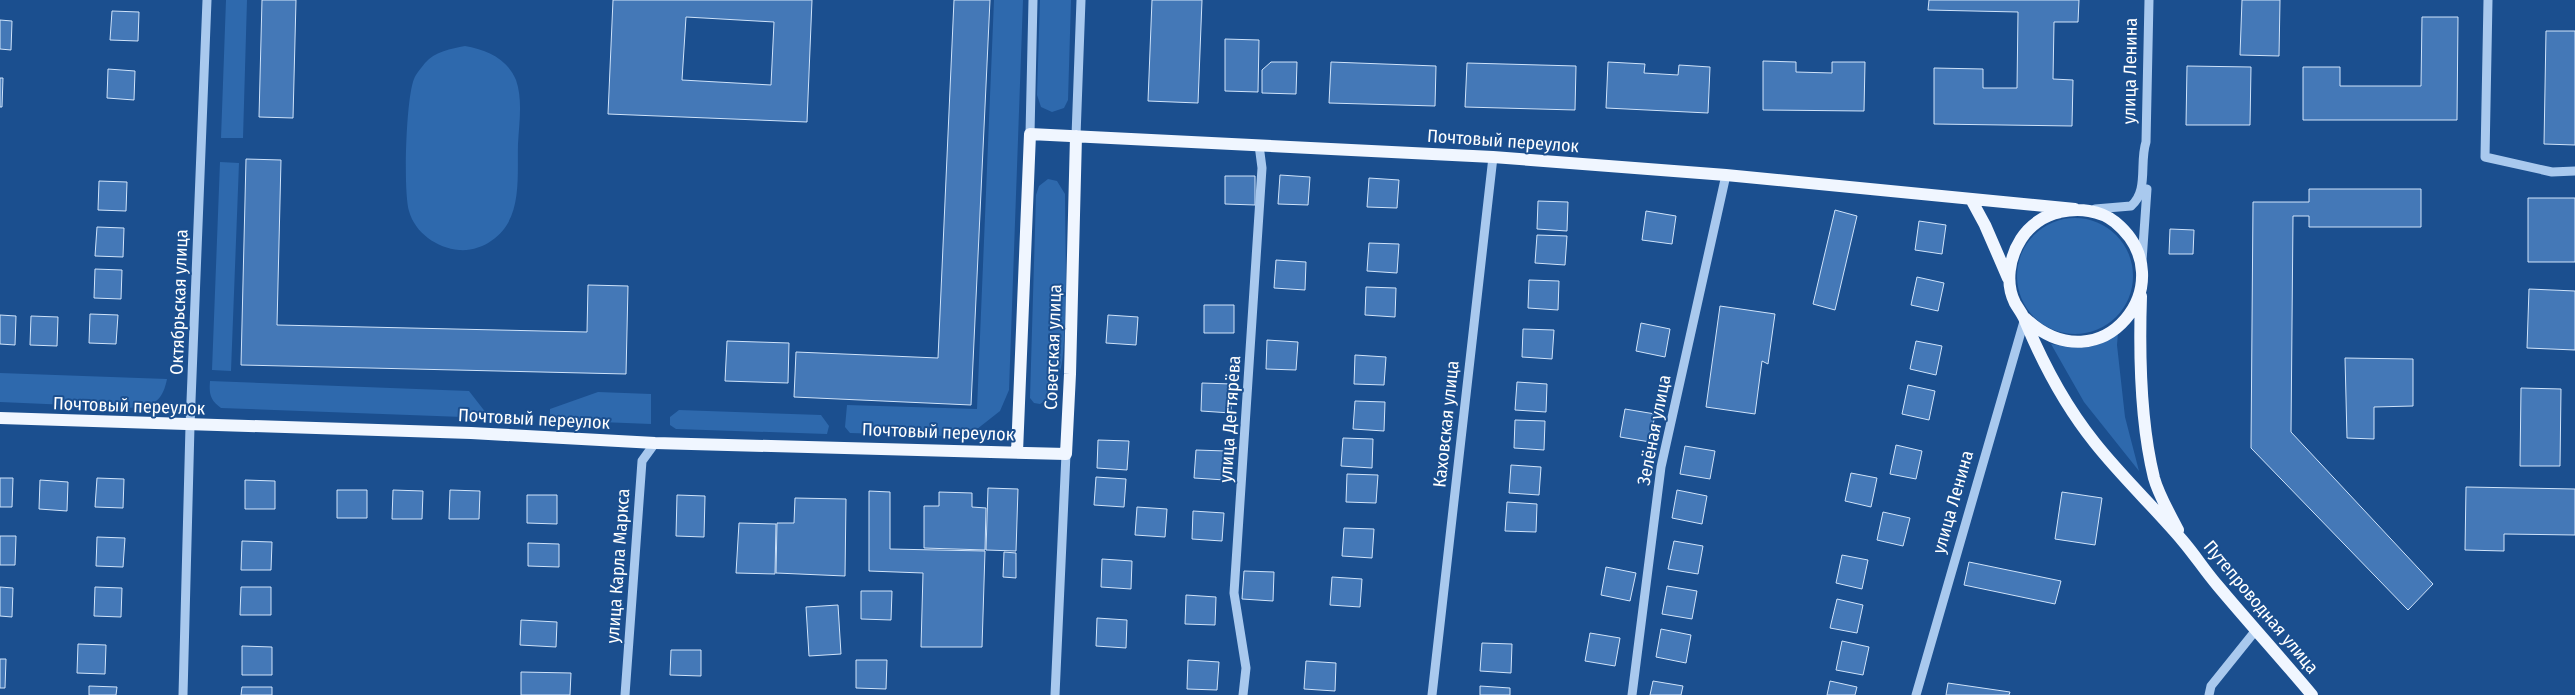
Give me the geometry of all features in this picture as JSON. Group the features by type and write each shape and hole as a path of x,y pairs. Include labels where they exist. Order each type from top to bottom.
{"main road":[{"name":"Почтовый переулок","path":"1030,134 1493,157 1726,175 1972,201 2075,209"},
{"name":"Советская улица","path":"1017,452 1030,134"},
{"name":"Советская улица","path":"1066,454 1076,136"},
{"path":"1972,201 1985,224 2009,282 2014,302 2025,318 2036,329 2051,338 2082,342 2098,339 2112,332 2128,317 2141,289"},
{"path":"2009,282 2010,263 2016,247 2024,234 2035,223 2053,213 2075,209 2097,213 2114,221 2132,239 2142,263 2139,352 2148,443 2155,480 2183,541"},
{"path":"2025,318 2040,356 2075,416 2116,468 2183,541"},
{"name":"Почтовый переулок","path":"0,418 190,426 471,433 654,443 1066,454"},
{"name":"Путепроводная улица","path":"2183,541 2312,695"}],"street":[{"name":"Октябрьская улица","path":"183,695 190,426 207,0"},
{"name":"Советская улица","path":"1030,134 1033,0"},
{"name":"Советская улица","path":"1076,136 1080,0"},
{"name":"улица Ленина","path":"2075,209 2122,208 2131,206 2138,200 2141,194 2143,151 2146,142 2149,0"},
{"path":"2488,0 2485,157 2552,172 2575,171"},
{"name":"улица Ленина","path":"2142,263 2149,151 2146,142"},
{"name":"улица Дегтярёва","path":"1243,695 1246,668 1234,593 1262,168 1259,145"},
{"name":"Каховская улица","path":"1432,695 1493,157"},
{"name":"Зелёная улица","path":"1632,695 1661,467 1726,175"},
{"name":"улица Ленина","path":"1916,695 2025,318"},
{"name":"улица Карла Маркса","path":"625,695 642,461 654,443"},
{"name":"Советская улица","path":"1055,695 1066,454"},
{"path":"2209,695 2211,686 2256,630"}],"shaded area":[{"path":"226,0 247,0 243,138 221,138"},
{"path":"994,0 1023,0 1009,390 1000,411 972,433 947,436 850,433 845,427 847,405 977,409"},
{"path":"1040,0 1071,0 1068,100 1064,108 1052,112 1041,107 1037,95"},
{"path":"465,46 495,56 512,72 518,88 520,112 516,197 509,222 488,243 468,250 451,249 435,243 416,226 409,211 406,185 407,124 411,89 415,77 429,59 444,51"},
{"path":"220,162 239,163 231,371 212,370"},
{"path":"1048,179 1057,181 1065,194 1065,333 1059,374 1050,395 1040,404 1034,403 1030,398 1036,195 1039,186"},
{"path":"2075,218 2097,222 2116,235 2129,254 2133,276 2129,298 2116,317 2097,330 2075,334 2053,330 2034,317 2021,298 2017,276 2021,254 2034,235 2053,222"},
{"path":"2118,333 2117,345 2125,417 2139,471 2084,402 2051,344 2086,348 2101,343"},
{"path":"0,373 167,379 158,399 138,408 0,402"},
{"path":"210,381 469,391 490,418 221,408 214,402 211,396"},
{"path":"598,392 651,394 651,424 550,420 550,409"},
{"path":"679,410 821,415 829,426 827,434 676,429 670,425 670,417"}],"building":[{"path":"262,0 296,0 293,118 259,117"},
{"path":"613,0 812,0 807,122 608,114","holes":["686,17 774,22 771,85 682,80"]},
{"path":"954,0 990,0 971,405 794,397 796,352 938,358"},
{"path":"1152,0 1202,0 1198,103 1148,101"},
{"path":"1929,0 2079,0 2078,22 2054,22 2053,79 2073,80 2072,126 1934,124 1934,68 1983,69 1983,88 2017,88 2018,12 1928,10"},
{"path":"2242,0 2280,0 2279,56 2240,55"},
{"path":"112,11 139,12 138,41 110,40"},
{"path":"2422,17 2458,17 2457,120 2303,120 2303,67 2340,67 2340,86 2421,86"},
{"path":"0,20 12,21 11,50 0,49"},
{"path":"2546,31 2575,31 2575,145 2544,144"},
{"path":"1225,39 1259,40 1258,92 1225,91"},
{"path":"1763,61 1796,62 1796,72 1832,73 1832,62 1865,62 1864,111 1763,110"},
{"path":"1271,62 1297,62 1296,94 1262,93 1262,70"},
{"path":"1331,62 1436,66 1435,106 1329,103"},
{"path":"1608,62 1645,64 1644,73 1678,75 1679,65 1710,67 1708,113 1606,108"},
{"path":"1467,63 1576,66 1575,110 1465,107"},
{"path":"2187,66 2251,67 2250,125 2186,125"},
{"path":"108,69 135,71 134,100 107,98"},
{"path":"0,78 3,78 2,107 0,107"},
{"path":"246,159 281,160 277,325 587,332 588,285 628,286 626,374 241,365"},
{"path":"1280,175 1310,177 1308,205 1278,204"},
{"path":"1225,176 1255,176 1255,205 1225,204"},
{"path":"1369,178 1399,180 1397,208 1367,207"},
{"path":"99,181 127,182 126,211 98,210"},
{"path":"2309,189 2421,189 2421,227 2309,227 2309,216 2293,216 2291,432 2433,584 2408,610 2251,448 2253,202 2309,202"},
{"path":"2528,198 2575,198 2575,262 2528,262"},
{"path":"1538,201 1568,202 1567,231 1537,229"},
{"path":"1835,210 1857,216 1835,310 1813,304"},
{"path":"1646,211 1676,216 1672,244 1642,240"},
{"path":"1919,221 1946,225 1942,254 1915,250"},
{"path":"97,227 124,228 123,257 95,256"},
{"path":"2170,229 2194,230 2193,254 2169,254"},
{"path":"1537,235 1567,236 1565,265 1535,263"},
{"path":"1369,243 1399,244 1397,273 1367,271"},
{"path":"1276,260 1306,262 1305,290 1274,288"},
{"path":"95,269 122,270 121,299 94,298"},
{"path":"1917,277 1944,283 1938,311 1911,305"},
{"path":"1529,280 1559,281 1558,310 1528,308"},
{"path":"1366,287 1396,288 1395,317 1365,315"},
{"path":"2529,289 2575,291 2575,350 2527,348"},
{"path":"1204,305 1234,305 1234,333 1204,333"},
{"path":"1720,306 1775,314 1768,364 1762,361 1755,414 1706,407"},
{"path":"90,314 118,315 116,344 89,343"},
{"path":"0,315 16,316 15,345 0,344"},
{"path":"1108,315 1138,317 1136,345 1106,343"},
{"path":"31,316 58,317 57,346 30,345"},
{"path":"1641,323 1670,329 1665,357 1636,351"},
{"path":"1523,329 1554,330 1552,359 1522,357"},
{"path":"1267,340 1298,342 1296,370 1266,369"},
{"path":"727,341 789,343 788,383 725,381"},
{"path":"1916,341 1942,346 1936,375 1910,369"},
{"path":"1355,355 1386,357 1384,385 1354,384"},
{"path":"2345,358 2413,359 2413,406 2374,407 2374,439 2347,438"},
{"path":"1517,382 1547,384 1546,412 1515,410"},
{"path":"1202,383 1232,384 1231,413 1201,411"},
{"path":"1908,385 1935,391 1929,420 1902,414"},
{"path":"2521,388 2561,389 2560,466 2520,466"},
{"path":"1355,401 1385,402 1384,431 1353,429"},
{"path":"1625,409 1655,414 1650,442 1620,437"},
{"path":"1515,420 1545,421 1544,450 1514,448"},
{"path":"1343,438 1373,439 1372,468 1341,466"},
{"path":"1098,440 1129,441 1127,470 1097,468"},
{"path":"1896,445 1922,451 1916,479 1890,474"},
{"path":"1685,446 1715,451 1710,479 1680,474"},
{"path":"1196,450 1226,451 1225,480 1194,478"},
{"path":"1511,465 1541,467 1539,495 1509,493"},
{"path":"1851,473 1877,478 1871,507 1845,501"},
{"path":"1347,474 1378,475 1376,503 1346,502"},
{"path":"1096,477 1126,479 1124,507 1094,505"},
{"path":"0,478 13,478 12,507 0,507"},
{"path":"97,478 124,479 123,508 95,507"},
{"path":"40,480 68,482 67,511 39,509"},
{"path":"245,480 275,481 275,509 245,509"},
{"path":"2466,487 2575,489 2575,535 2504,534 2504,551 2465,550"},
{"path":"988,488 1018,489 1016,551 986,550"},
{"path":"337,490 367,490 367,518 337,518"},
{"path":"393,490 423,491 422,519 392,519"},
{"path":"450,490 480,491 479,519 449,519"},
{"path":"1677,490 1707,496 1702,524 1672,518"},
{"path":"869,491 890,492 890,549 985,551 982,647 921,647 923,573 869,571"},
{"path":"939,492 972,493 972,507 986,508 985,550 924,548 924,506 939,506"},
{"path":"2062,492 2102,498 2095,545 2055,539"},
{"path":"527,495 557,495 557,524 527,523"},
{"path":"677,495 705,496 704,537 676,536"},
{"path":"795,498 846,499 845,576 776,573 777,523 794,523"},
{"path":"1507,502 1537,504 1536,532 1505,531"},
{"path":"1137,507 1167,509 1165,537 1135,535"},
{"path":"1193,511 1224,513 1222,541 1192,539"},
{"path":"1883,512 1910,518 1903,546 1877,540"},
{"path":"739,523 776,524 775,574 736,573"},
{"path":"1344,528 1374,529 1372,558 1342,556"},
{"path":"0,536 16,536 15,565 0,565"},
{"path":"97,537 125,538 123,567 96,566"},
{"path":"242,541 272,542 271,570 241,570"},
{"path":"1674,541 1703,546 1698,574 1668,569"},
{"path":"528,543 559,544 559,567 528,566"},
{"path":"1004,552 1016,553 1016,578 1003,577"},
{"path":"1842,555 1868,560 1862,589 1836,583"},
{"path":"1102,559 1132,561 1131,589 1101,587"},
{"path":"1969,562 2061,581 2055,604 1964,585"},
{"path":"1606,567 1636,573 1630,601 1601,595"},
{"path":"1244,571 1274,572 1273,601 1242,599"},
{"path":"1332,577 1362,579 1360,607 1330,605"},
{"path":"1667,586 1697,591 1692,619 1662,614"},
{"path":"0,587 13,588 12,617 0,616"},
{"path":"95,587 122,588 121,617 94,616"},
{"path":"241,587 271,587 271,615 240,615"},
{"path":"861,591 892,591 891,620 861,619"},
{"path":"1186,595 1216,597 1215,625 1185,624"},
{"path":"1837,599 1863,605 1857,633 1830,628"},
{"path":"838,605 841,654 809,656 806,607"},
{"path":"1097,618 1127,620 1126,648 1096,646"},
{"path":"521,620 557,622 556,647 520,645"},
{"path":"1661,629 1691,635 1686,663 1656,657"},
{"path":"1590,633 1620,638 1615,666 1585,661"},
{"path":"1842,641 1869,647 1863,675 1836,670"},
{"path":"1482,643 1512,644 1511,673 1480,671"},
{"path":"78,644 106,645 105,674 77,673"},
{"path":"242,646 272,647 272,675 242,675"},
{"path":"671,650 701,650 701,676 670,675"},
{"path":"0,659 6,659 5,688 0,688"},
{"path":"856,660 887,660 886,689 856,688"},
{"path":"1188,660 1219,662 1217,690 1187,689"},
{"path":"1306,661 1336,663 1335,691 1304,689"},
{"path":"521,672 571,673 570,695 521,695"},
{"path":"1653,681 1683,686 1681,695 1650,695"},
{"path":"1830,681 1857,687 1855,695 1827,695"},
{"path":"1948,683 2010,692 2009,695 1946,695"},
{"path":"89,686 117,687 116,695 89,695"},
{"path":"1480,686 1510,688 1510,695 1480,695"},
{"path":"242,687 272,687 272,695 241,695"}]}
